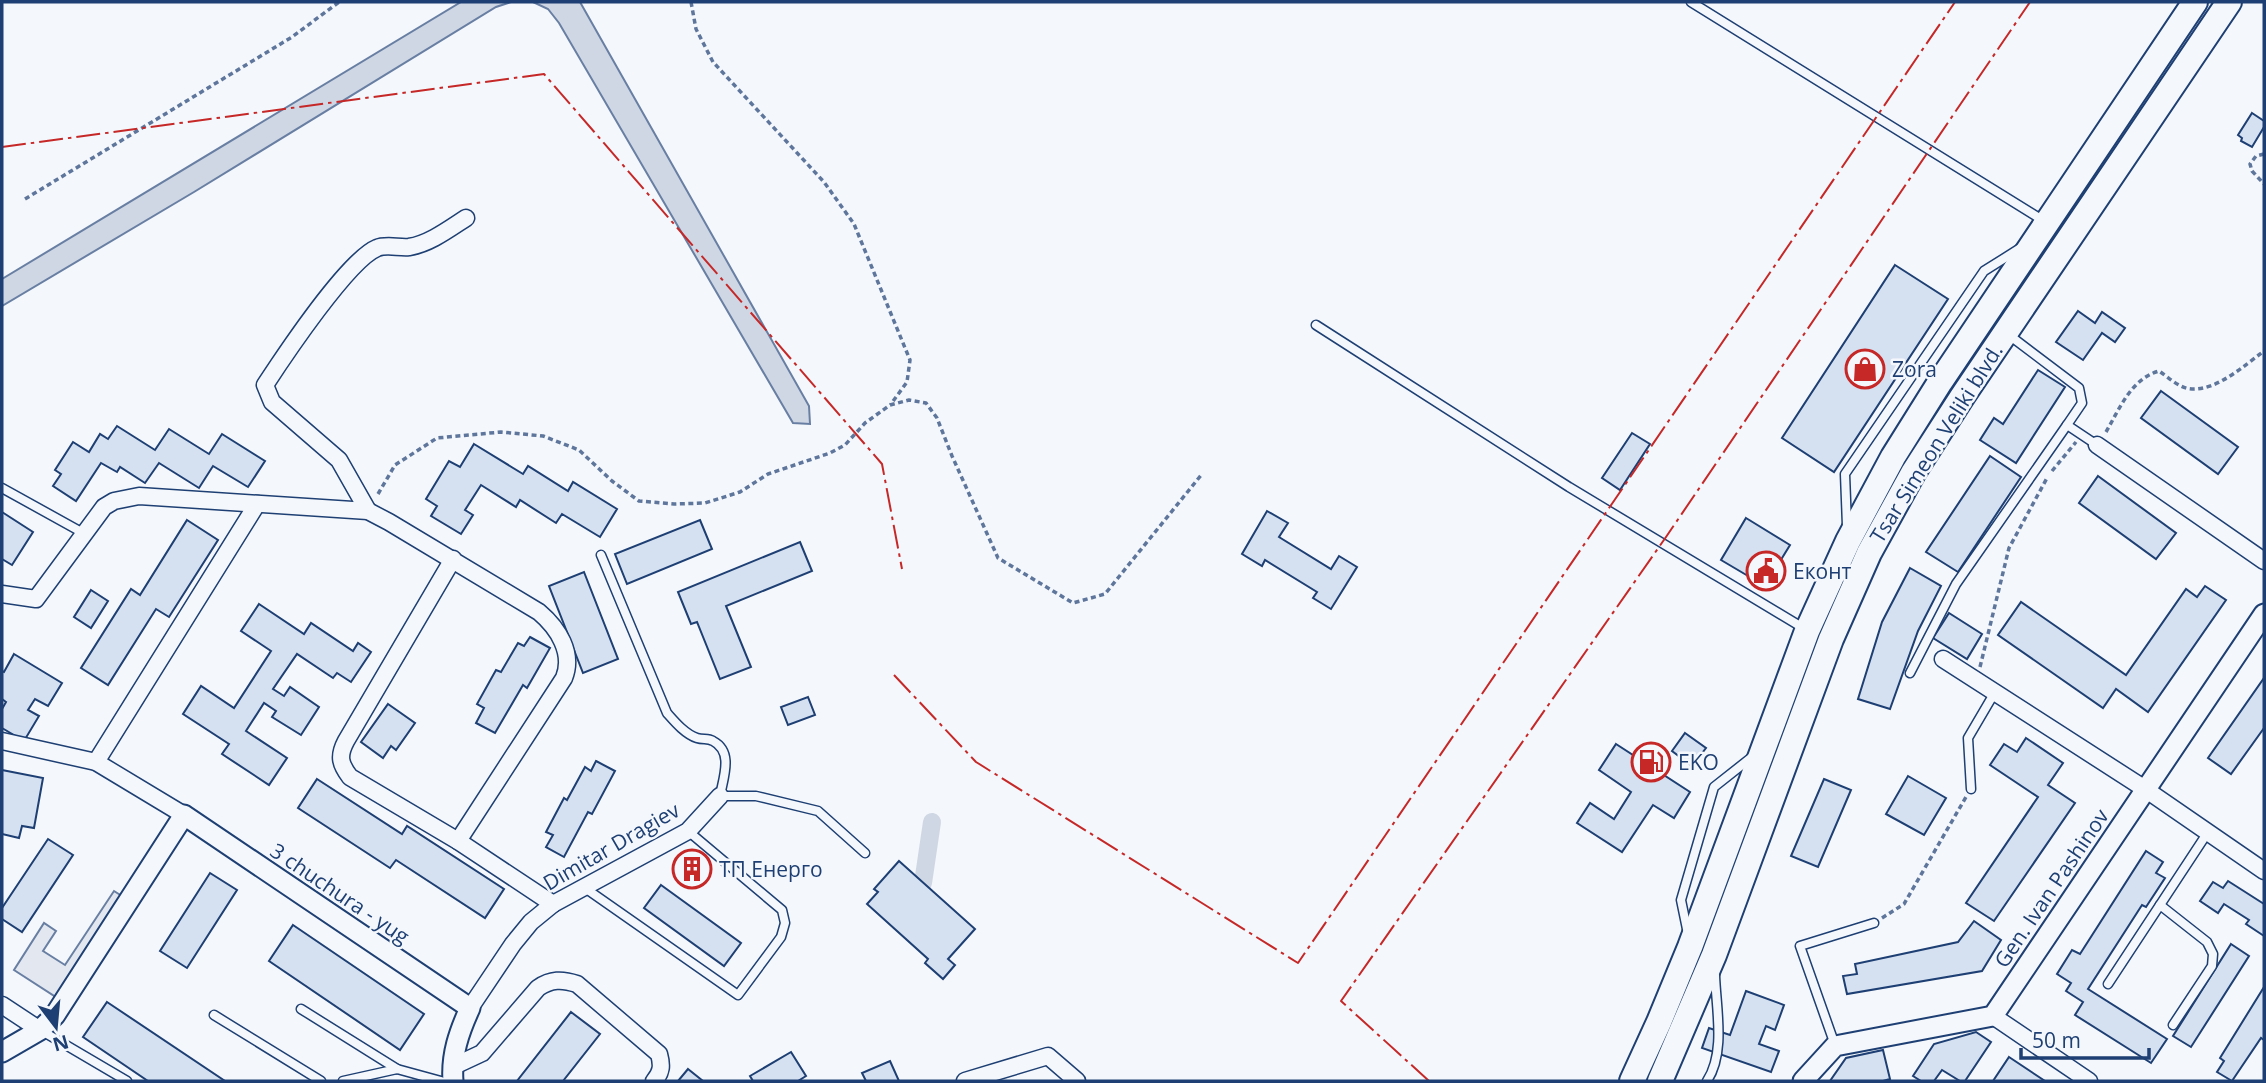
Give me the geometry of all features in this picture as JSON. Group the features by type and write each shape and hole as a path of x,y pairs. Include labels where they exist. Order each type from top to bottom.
{"main road":[{"name":"Tsar Simeon Veliki blvd.","path":"1632,1081 1660,1022 1690,947 1807,631 1848,541 1893,457 2194,2"},
{"name":"Tsar Simeon Veliki blvd.","path":"1660,1081 1714,955 1831,639 1869,553 1913,473 2005,332 2229,2"}],"street":[{"path":"368,512 339,460 272,402 265,385 300,333 356,263 377,247 410,247 439,235 466,218"},
{"path":"2097,445 2264,561"},
{"path":"2,594 36,599 103,507 126,497 368,512 453,559 539,612 552,623 567,659 564,677 458,842"},
{"path":"96,762 257,504"},
{"path":"453,559 341,750 340,760 350,777 458,842 553,904"},
{"name":"Gen. Ivan Pashinov","path":"1993,1016 2264,614"},
{"path":"1943,659 2145,789 2264,871"},
{"name":"3 chuchura - yug","path":"2,741 96,762 184,815 470,1009"},
{"name":"Dimitar Dragiev","path":"449,1077 456,1045 470,1009 513,944 531,922 553,904 688,831 720,796"},
{"path":"2,1052 40,1030 55,1015 184,815"},
{"path":"449,1077 482,1053 538,988 555,980 565,980 577,984 659,1054 662,1064 659,1076 654,1081"},
{"path":"2,1004 40,1030"},
{"path":"1803,1081 1835,1045 1993,1016 2089,1081"},
{"path":"965,1081 1048,1056 1077,1081"}],"lane":[{"path":"1691,2 2042,230 1984,271 1844,474 1848,541"},
{"path":"1316,325 1569,487 1807,631"},
{"path":"1910,673 1956,584 2081,403 2079,388 2005,332"},
{"path":"2067,425 2097,445"},
{"path":"2,488 85,534"},
{"path":"601,555 667,713 697,738 711,739 722,747 727,759 720,796 756,796 818,811 865,853"},
{"path":"1971,789 1968,738 1995,692"},
{"path":"585,888 738,995 781,937 785,923 782,910 688,831"},
{"path":"2108,984 2208,832"},
{"path":"2160,905 2207,942 2213,954 2212,966 2173,1025"},
{"path":"1835,1045 1800,946 1874,923"},
{"path":"1707,1081 1714,1070 1718,1043 1714,955"},
{"path":"301,1009 397,1069"},
{"path":"214,1015 321,1081"},
{"path":"40,1030 127,1081"},
{"path":"343,1081 397,1069 449,1077"}],"path":[{"path":"25,199 292,37 339,2"},
{"path":"368,512 395,465 438,438 501,432 543,436 579,450 612,481 639,501 705,503 740,492 768,474 830,453 845,444 865,423 890,405 907,382 910,360 854,224 824,182 713,62 696,29 691,2"},
{"path":"2264,154 2256,156 2250,163 2252,171 2264,184"},
{"path":"2097,445 2138,381 2147,374 2159,371 2180,386 2192,390 2212,385 2264,351"},
{"path":"890,405 909,400 926,403 937,418 998,558 1073,603 1105,594 1202,474"},
{"path":"1977,681 2009,548 2048,476 2081,435"},
{"path":"1874,923 1904,904 1971,789"}],"shaded area":[{"path":"461,2 511,2 496,7 2,306 2,279"},
{"path":"533,2 580,2 809,406 810,424 793,423 559,23 548,9"},
{"path":"114,891 125,898 59,999 14,970 44,923 56,931 43,951 65,965"}],"building":[{"path":"2252,113 2264,121 2264,127 2252,147 2241,141 2242,138 2238,135"},
{"name":"Zora","path":"1895,265 1948,299 1834,472 1782,438"},
{"path":"2078,311 2095,323 2102,312 2125,328 2115,342 2102,333 2083,360 2056,342"},
{"path":"2038,370 2065,387 2016,463 1980,440 1994,418 2003,424"},
{"path":"2161,391 2238,447 2218,474 2141,418"},
{"path":"117,426 155,450 169,429 209,454 222,434 265,461 248,487 213,466 199,488 159,463 145,483 120,467 117,472 101,463 76,501 53,486 61,474 55,470 73,442 89,452 100,434 108,439"},
{"path":"1632,433 1650,444 1620,490 1602,478"},
{"path":"474,444 523,474 528,466 568,491 573,482 617,509 600,537 562,514 556,523 520,500 516,507 481,485 465,510 473,515 461,534 431,516 437,506 426,499 449,461 460,467"},
{"path":"1990,456 2021,477 1958,572 1926,552"},
{"path":"2098,476 2176,533 2156,559 2079,503"},
{"path":"1267,511 1288,523 1279,537 1331,569 1339,556 1357,567 1331,609 1313,598 1317,592 1265,560 1262,566 1242,554"},
{"path":"2,512 33,532 12,565 2,559"},
{"path":"1746,518 1790,545 1765,586 1721,560"},
{"path":"187,520 218,540 169,617 156,609 108,685 81,668 131,589 140,595"},
{"path":"700,520 712,549 627,584 615,554"},
{"path":"800,542 812,571 726,606 751,667 720,679 697,622 691,624 678,592"},
{"path":"1910,568 1941,586 1918,631 1890,709 1858,699 1882,622"},
{"path":"584,572 618,659 583,673 549,586"},
{"path":"2205,586 2226,600 2148,712 2116,689 2103,708 1998,635 2021,602 2126,675 2186,589 2197,597"},
{"path":"91,590 108,601 91,628 74,617"},
{"path":"259,604 304,634 311,623 353,651 358,643 371,652 351,682 337,673 333,678 297,654 273,689 284,696 290,687 319,707 301,735 272,717 276,711 264,703 246,731 287,758 269,785 222,754 229,744 183,714 201,686 234,708 271,651 241,631"},
{"path":"1949,613 1982,634 1967,659 1933,638"},
{"path":"530,637 550,648 527,688 523,685 495,733 476,723 484,708 477,704 496,670 501,672 518,643 524,646"},
{"path":"14,654 62,683 48,706 35,699 28,710 39,716 24,741 2,728 2,709 6,702 2,699 2,671 4,672"},
{"path":"2264,678 2264,728 2231,774 2208,758"},
{"path":"808,697 815,715 788,725 781,707"},
{"path":"388,704 415,723 396,750 391,746 383,758 361,742"},
{"path":"1685,733 1706,748 1692,766 1672,751"},
{"path":"2026,738 2063,763 2048,785 2075,803 1994,921 1966,903 2038,797 1990,765 2004,744 2017,752"},
{"path":"1616,744 1690,792 1674,818 1653,805 1622,852 1577,823 1590,803 1614,819 1631,792 1599,770"},
{"path":"596,761 615,771 592,814 588,812 564,857 546,847 553,835 546,832 585,767 591,771"},
{"path":"2,770 43,778 34,828 22,826 19,838 2,834"},
{"path":"1908,776 1946,798 1924,835 1886,814"},
{"path":"317,779 402,834 407,826 504,889 485,918 396,860 390,868 298,808"},
{"path":"1824,779 1851,790 1818,867 1791,856"},
{"path":"48,839 73,855 22,932 2,919 2,908"},
{"path":"2146,851 2163,862 2156,873 2165,878 2146,907 2142,905 2088,989 2167,1039 2151,1063 2075,1015 2083,1002 2066,991 2071,983 2057,974 2072,950 2080,954"},
{"name":"ТП Енерго","path":"691,855 706,868 693,883 678,870"},
{"path":"899,861 975,929 948,959 955,965 943,979 925,963 928,959 867,904 878,892 874,889"},
{"path":"210,873 237,890 187,968 160,951"},
{"path":"2228,881 2264,904 2264,936 2246,924 2249,920 2224,904 2218,913 2200,901 2213,882 2223,888"},
{"path":"661,885 741,943 724,966 644,908"},
{"path":"1974,921 2001,940 1982,971 1847,994 1843,976 1857,974 1855,964 1958,942"},
{"path":"293,925 424,1014 400,1050 269,961"},
{"path":"2231,944 2249,956 2191,1047 2173,1036"},
{"path":"2264,987 2264,1040 2261,1038 2232,1081 2217,1072 2224,1061 2220,1058"},
{"path":"1746,991 1784,1005 1775,1030 1766,1026 1759,1044 1779,1051 1771,1072 1702,1048 1709,1028 1730,1035"},
{"path":"107,1002 225,1081 148,1081 83,1037"},
{"path":"571,1012 600,1034 563,1081 517,1081"},
{"path":"1976,1032 1991,1042 1965,1081 1960,1081 1942,1070 1934,1081 1921,1081 1913,1076 1934,1044"},
{"path":"1883,1050 1890,1079 1830,1081 1846,1058"},
{"path":"791,1052 806,1076 798,1081 753,1081 750,1076"},
{"path":"2009,1057 2045,1081 1993,1081"},
{"path":"890,1061 899,1081 866,1081 862,1073"},
{"path":"688,1069 703,1081 678,1081"}],"waterway":[{"path":"923,883 932,822"}],"power":[{"path":"894,675 976,762 1298,963 1955,2"},
{"path":"1429,1081 1341,1001 1666,537 2030,2"},
{"path":"2,147 544,74 882,464 902,569"}],"place":[{"name":"Zora","path":"1865,369"},
{"name":"Еконт","path":"1766,571"},
{"name":"EKO","path":"1651,762"},
{"name":"ТП Енерго","path":"692,869"}]}
